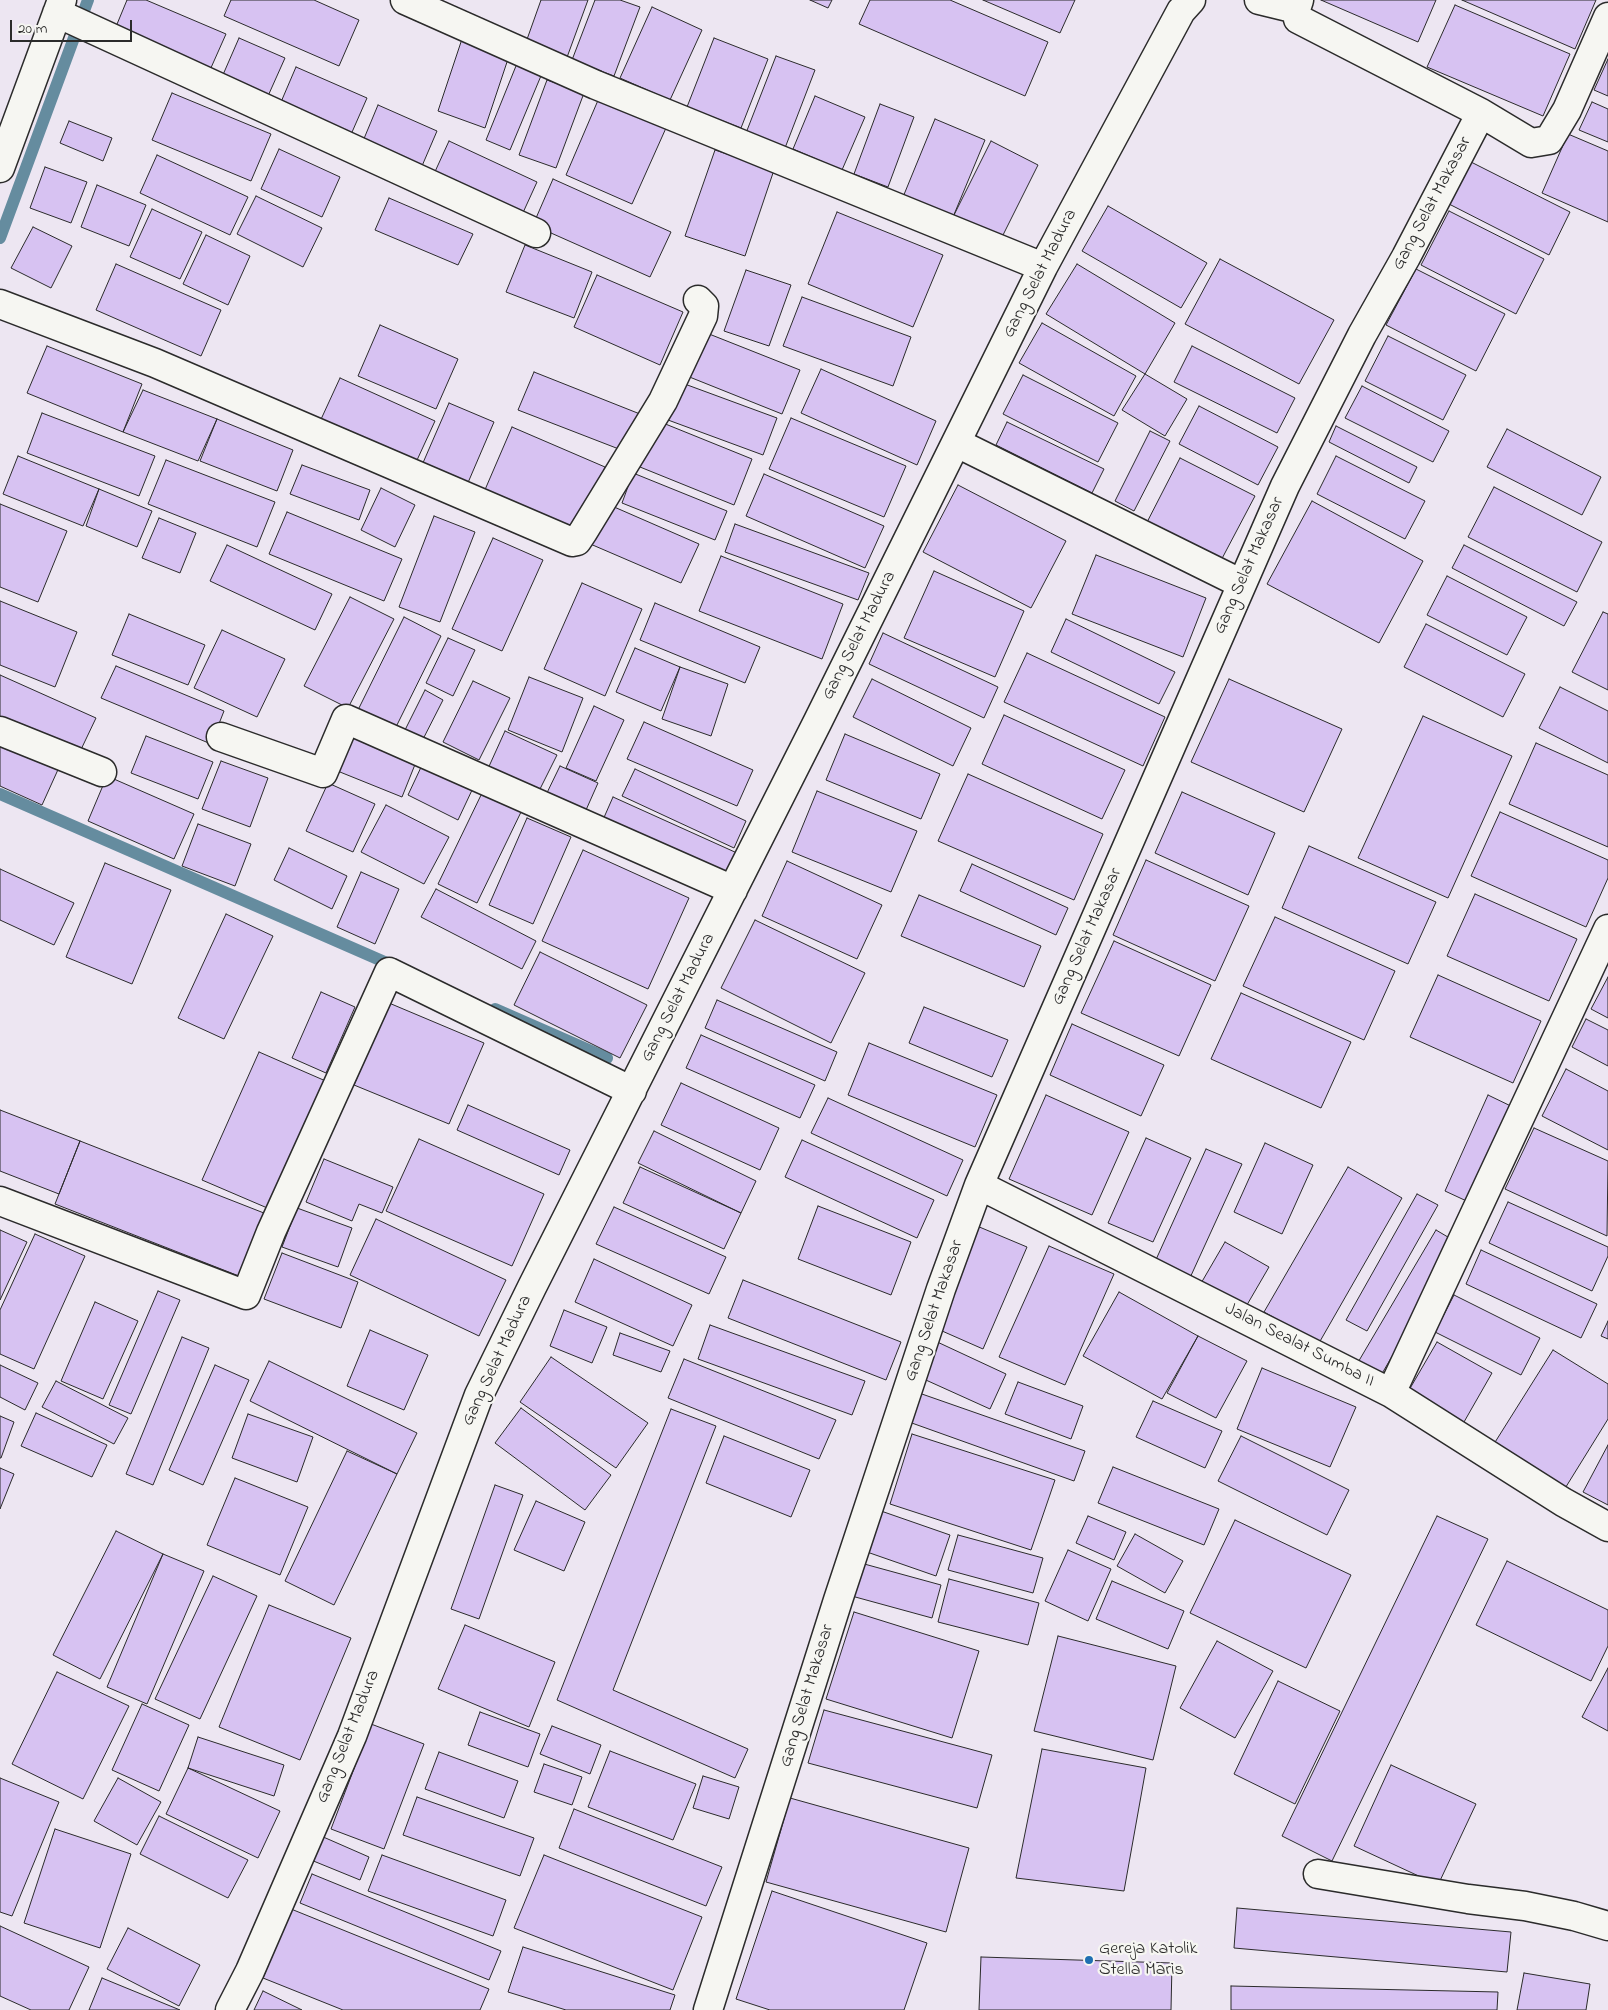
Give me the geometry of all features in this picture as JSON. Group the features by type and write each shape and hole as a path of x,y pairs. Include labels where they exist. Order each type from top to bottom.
{"street":[{"path":"405,0 596,86 1043,267"},
{"path":"1259,0 1298,5 1298,19 1482,113 1531,143 1548,140 1567,110 1605,31"},
{"name":"Gang Selat Madura","path":"230,2010 250,1971 352,1736 480,1395 532,1287 957,443 1043,267 1186,5"},
{"path":"0,168 62,10 96,30 536,233"},
{"name":"Gang Selat Makasar","path":"708,2010 838,1600 941,1289 979,1185 1285,486 1362,335 1406,257 1482,113"},
{"path":"5,306 155,363 572,542 577,541 583,532 664,401 703,316 704,306 698,300"},
{"path":"957,443 1242,584"},
{"path":"221,737 323,773 346,719 733,890"},
{"path":"0,731 102,772"},
{"path":"1391,1393 1608,930"},
{"path":"0,1201 246,1296 271,1232 388,972 632,1091"},
{"name":"Jalan Sealat Sumba II","path":"979,1185 1391,1393 1563,1502 1608,1527"},
{"path":"1318,1874 1468,1899 1525,1906 1574,1916 1608,1926"}],"building":[{"path":"127,0 146,0 226,34 210,70 115,29"},
{"path":"231,0 314,0 359,20 339,66 224,16"},
{"path":"541,0 588,0 566,60 525,45"},
{"path":"595,0 620,0 640,7 614,76 572,60"},
{"path":"810,0 832,0 828,8"},
{"path":"870,0 950,0 1048,42 1025,96 859,24"},
{"path":"983,0 1075,0 1060,33"},
{"path":"1321,0 1436,0 1418,42"},
{"path":"1462,0 1596,0 1575,49"},
{"path":"1455,5 1570,54 1543,116 1427,67"},
{"path":"652,7 702,30 670,100 620,78"},
{"path":"239,38 285,58 268,96 222,77"},
{"path":"714,38 768,59 741,128 687,107"},
{"path":"462,39 509,56 485,128 438,111"},
{"path":"776,56 815,70 785,148 746,133"},
{"path":"1608,59 1608,96 1594,90"},
{"path":"518,61 543,71 510,150 486,140"},
{"path":"296,67 367,98 349,139 278,109"},
{"path":"547,80 584,93 556,168 519,155"},
{"path":"172,93 271,134 251,181 152,140"},
{"path":"815,96 865,117 842,170 793,149"},
{"path":"599,98 666,128 632,204 566,175"},
{"path":"1592,102 1608,109 1608,142 1579,130"},
{"path":"880,104 914,117 888,187 854,174"},
{"path":"378,105 437,131 422,166 363,141"},
{"path":"935,119 985,140 953,217 903,197"},
{"path":"69,121 112,138 103,161 60,143"},
{"path":"1568,134 1608,151 1608,222 1542,193"},
{"path":"449,141 537,182 521,217 433,176"},
{"path":"991,141 1038,165 1000,241 953,217"},
{"path":"279,149 340,177 322,217 261,189"},
{"path":"715,150 774,170 745,256 685,236"},
{"path":"157,155 248,197 230,235 140,193"},
{"path":"1471,162 1570,212 1549,255 1449,204"},
{"path":"45,167 87,182 71,223 30,208"},
{"path":"553,179 671,232 650,277 533,225"},
{"path":"97,185 146,205 129,246 81,227"},
{"path":"256,196 322,228 303,267 237,234"},
{"path":"389,198 473,234 458,265 375,230"},
{"path":"1108,206 1207,263 1181,308 1082,251"},
{"path":"152,209 202,232 180,279 130,257"},
{"path":"1449,211 1544,259 1516,314 1421,265"},
{"path":"837,212 943,255 913,327 808,284"},
{"path":"33,227 72,246 51,288 11,268"},
{"path":"206,235 250,256 228,305 183,284"},
{"path":"525,245 592,272 574,318 506,292"},
{"path":"1220,259 1334,320 1299,384 1185,324"},
{"path":"116,264 221,310 201,356 96,310"},
{"path":"1077,264 1175,323 1145,374 1046,314"},
{"path":"1416,269 1505,314 1476,371 1386,325"},
{"path":"746,270 791,285 769,346 724,331"},
{"path":"597,275 683,312 660,365 574,327"},
{"path":"802,297 911,337 893,386 783,346"},
{"path":"1042,323 1136,376 1114,416 1019,363"},
{"path":"380,325 458,359 436,409 358,376"},
{"path":"699,330 800,370 782,414 682,374"},
{"path":"1388,336 1466,375 1443,420 1365,381"},
{"path":"47,346 142,384 123,432 27,393"},
{"path":"1192,346 1295,398 1277,433 1174,382"},
{"path":"821,369 936,421 917,465 801,413"},
{"path":"534,372 640,414 624,451 518,410"},
{"path":"1145,374 1187,399 1165,436 1122,410"},
{"path":"1023,375 1118,423 1098,462 1003,414"},
{"path":"340,378 435,421 412,471 317,428"},
{"path":"682,383 777,418 763,455 668,420"},
{"path":"1362,386 1449,431 1433,462 1345,418"},
{"path":"143,390 217,419 198,461 123,432"},
{"path":"449,403 494,422 464,492 419,472"},
{"path":"1199,406 1278,447 1258,485 1179,444"},
{"path":"42,413 155,456 139,496 27,453"},
{"path":"791,418 906,466 884,517 769,469"},
{"path":"217,419 293,450 277,491 200,461"},
{"path":"658,421 752,459 734,505 640,467"},
{"path":"1007,422 1104,469 1092,493 996,445"},
{"path":"1336,426 1417,467 1409,483 1329,442"},
{"path":"512,427 605,467 575,539 481,499"},
{"path":"1507,429 1601,477 1582,515 1487,467"},
{"path":"1150,431 1170,441 1134,511 1115,501"},
{"path":"18,456 99,489 83,526 3,494"},
{"path":"1336,456 1425,501 1405,539 1317,494"},
{"path":"1180,458 1255,496 1217,568 1143,530"},
{"path":"166,460 275,502 257,547 148,504"},
{"path":"302,465 370,490 359,520 290,494"},
{"path":"633,473 727,511 715,540 622,503"},
{"path":"764,474 884,526 865,568 746,516"},
{"path":"958,485 1066,541 1031,608 923,552"},
{"path":"1494,487 1602,542 1577,592 1468,537"},
{"path":"381,488 415,505 395,547 361,530"},
{"path":"99,489 152,511 137,547 86,526"},
{"path":"1312,501 1423,561 1379,643 1267,584"},
{"path":"605,503 699,544 681,583 588,543"},
{"path":"0,504 67,531 38,602 0,587"},
{"path":"287,512 402,559 384,601 269,554"},
{"path":"434,516 475,532 440,622 399,607"},
{"path":"159,518 196,533 180,573 142,558"},
{"path":"735,524 869,573 858,600 725,552"},
{"path":"493,538 543,560 502,651 452,629"},
{"path":"227,545 332,594 315,630 210,581"},
{"path":"1464,545 1577,602 1564,626 1452,568"},
{"path":"1096,555 1206,598 1183,657 1072,614"},
{"path":"721,556 843,604 822,659 699,611"},
{"path":"934,571 1024,611 995,677 904,638"},
{"path":"1447,576 1527,617 1507,655 1427,615"},
{"path":"582,583 642,609 605,696 544,669"},
{"path":"350,597 394,619 348,708 304,686"},
{"path":"0,601 77,632 55,687 0,665"},
{"path":"655,603 760,647 745,683 640,640"},
{"path":"1603,612 1608,614 1608,690 1572,672"},
{"path":"129,614 205,645 188,685 112,655"},
{"path":"404,617 441,636 394,731 357,712"},
{"path":"1066,619 1175,672 1159,704 1051,652"},
{"path":"1426,624 1525,674 1503,717 1404,667"},
{"path":"222,630 285,659 257,717 194,688"},
{"path":"883,633 998,687 984,718 869,664"},
{"path":"448,638 475,650 453,696 426,683"},
{"path":"635,648 680,667 661,711 616,692"},
{"path":"1027,653 1165,717 1143,766 1004,702"},
{"path":"116,666 224,711 211,744 101,698"},
{"path":"680,667 728,684 711,736 662,719"},
{"path":"0,675 96,718 76,760 0,725"},
{"path":"529,677 583,698 562,752 508,730"},
{"path":"872,679 971,728 953,766 853,717"},
{"path":"1229,679 1342,729 1304,812 1191,762"},
{"path":"473,681 510,698 479,760 443,742"},
{"path":"1560,687 1608,711 1608,763 1539,728"},
{"path":"425,690 443,700 419,747 401,738"},
{"path":"594,706 624,720 596,781 566,768"},
{"path":"1004,715 1125,770 1102,819 982,764"},
{"path":"1423,716 1512,756 1448,898 1358,858"},
{"path":"644,722 753,770 737,806 627,759"},
{"path":"352,730 418,757 402,797 335,770"},
{"path":"505,731 557,755 536,797 486,773"},
{"path":"845,734 940,774 921,819 826,780"},
{"path":"0,736 61,763 42,805 0,786"},
{"path":"146,736 213,762 198,799 131,773"},
{"path":"1536,743 1608,775 1608,847 1509,804"},
{"path":"221,761 268,778 250,827 202,809"},
{"path":"423,763 473,788 458,820 408,795"},
{"path":"560,766 598,783 582,819 543,801"},
{"path":"635,769 746,821 734,848 622,796"},
{"path":"968,774 1103,834 1074,900 938,841"},
{"path":"107,776 194,814 174,859 88,821"},
{"path":"328,783 375,804 353,852 306,831"},
{"path":"483,791 522,810 477,903 438,884"},
{"path":"817,791 917,831 891,892 792,852"},
{"path":"1182,792 1275,833 1248,895 1155,853"},
{"path":"613,797 737,853 725,878 602,822"},
{"path":"386,805 449,837 424,884 361,852"},
{"path":"1500,812 1608,860 1608,878 1586,927 1471,876"},
{"path":"527,818 571,837 533,924 489,905"},
{"path":"198,824 251,844 235,886 182,866"},
{"path":"1309,846 1436,902 1408,964 1282,908"},
{"path":"289,848 347,876 332,909 274,880"},
{"path":"583,850 689,898 648,989 542,941"},
{"path":"1146,860 1249,906 1215,981 1113,935"},
{"path":"787,861 882,905 857,959 762,916"},
{"path":"105,863 171,890 132,984 66,957"},
{"path":"972,864 1068,908 1056,935 960,891"},
{"path":"0,869 74,903 54,945 0,920"},
{"path":"361,872 399,889 375,944 337,927"},
{"path":"436,889 536,941 522,969 421,917"},
{"path":"1475,894 1577,939 1549,1001 1447,956"},
{"path":"919,895 1041,946 1024,987 901,936"},
{"path":"226,914 273,936 224,1039 178,1018"},
{"path":"1275,917 1395,971 1364,1040 1243,986"},
{"path":"755,920 865,973 831,1043 721,988"},
{"path":"1114,941 1211,985 1179,1056 1081,1013"},
{"path":"540,952 647,1005 620,1058 514,1005"},
{"path":"1438,975 1541,1021 1513,1083 1410,1037"},
{"path":"1608,977 1608,1018 1591,1009"},
{"path":"321,992 355,1007 326,1073 292,1058"},
{"path":"1241,993 1351,1042 1321,1108 1211,1059"},
{"path":"717,1000 837,1052 825,1081 705,1028"},
{"path":"389,1003 484,1043 449,1124 354,1085"},
{"path":"924,1007 1008,1040 992,1077 909,1043"},
{"path":"1586,1019 1608,1030 1608,1066 1572,1047"},
{"path":"1072,1024 1164,1065 1141,1116 1050,1075"},
{"path":"701,1035 815,1085 800,1118 686,1068"},
{"path":"869,1043 997,1095 975,1147 848,1095"},
{"path":"259,1052 328,1082 272,1210 202,1180"},
{"path":"1566,1069 1608,1091 1608,1150 1542,1116"},
{"path":"681,1083 779,1128 760,1170 661,1125"},
{"path":"1046,1095 1129,1132 1092,1215 1009,1179"},
{"path":"1488,1095 1517,1109 1473,1204 1445,1191"},
{"path":"828,1098 963,1160 947,1196 811,1133"},
{"path":"468,1105 570,1150 559,1175 457,1130"},
{"path":"0,1110 80,1141 59,1194 0,1171"},
{"path":"1534,1128 1608,1161 1607,1236 1505,1189"},
{"path":"654,1131 756,1181 741,1213 638,1163"},
{"path":"1146,1138 1191,1158 1153,1242 1108,1223"},
{"path":"419,1139 544,1194 512,1266 386,1211"},
{"path":"802,1140 934,1200 917,1238 785,1177"},
{"path":"80,1141 269,1215 244,1278 55,1204"},
{"path":"1265,1143 1313,1165 1282,1234 1234,1212"},
{"path":"1206,1149 1242,1164 1189,1280 1154,1264"},
{"path":"324,1159 393,1187 382,1213 359,1204 352,1221 306,1202"},
{"path":"640,1167 741,1213 724,1249 623,1203"},
{"path":"1348,1167 1402,1198 1319,1343 1264,1312"},
{"path":"1417,1194 1438,1205 1367,1331 1346,1320"},
{"path":"1508,1202 1608,1247 1608,1256 1592,1291 1489,1243"},
{"path":"818,1206 911,1242 891,1295 798,1259"},
{"path":"614,1207 726,1257 709,1294 596,1244"},
{"path":"297,1208 352,1228 338,1267 282,1247"},
{"path":"376,1219 506,1280 479,1336 350,1275"},
{"path":"977,1226 1027,1247 983,1349 933,1327"},
{"path":"0,1230 27,1242 0,1300"},
{"path":"1436,1230 1458,1243 1380,1377 1357,1364"},
{"path":"35,1234 85,1256 34,1369 0,1354 0,1310"},
{"path":"1225,1242 1269,1267 1244,1310 1200,1285"},
{"path":"1049,1246 1114,1274 1065,1385 999,1357"},
{"path":"1481,1250 1597,1304 1581,1338 1466,1284"},
{"path":"282,1253 358,1282 341,1328 264,1299"},
{"path":"594,1259 692,1305 673,1346 575,1302"},
{"path":"743,1280 901,1342 886,1380 728,1318"},
{"path":"158,1291 180,1300 131,1414 109,1405"},
{"path":"1119,1292 1198,1336 1162,1399 1083,1356"},
{"path":"1454,1295 1540,1338 1521,1375 1435,1332"},
{"path":"95,1302 138,1321 103,1399 61,1381"},
{"path":"564,1310 607,1327 592,1363 550,1346"},
{"path":"1608,1321 1608,1339 1601,1336"},
{"path":"710,1325 865,1381 852,1415 698,1359"},
{"path":"370,1330 428,1355 404,1410 347,1386"},
{"path":"620,1333 670,1351 661,1372 613,1355"},
{"path":"1198,1336 1247,1361 1216,1418 1167,1393"},
{"path":"182,1337 209,1348 153,1485 126,1474"},
{"path":"933,1340 1006,1374 990,1409 917,1376"},
{"path":"1437,1342 1492,1373 1460,1429 1405,1397"},
{"path":"1553,1350 1608,1384 1608,1419 1564,1490 1492,1447"},
{"path":"551,1357 648,1423 616,1468 520,1402"},
{"path":"684,1359 836,1420 819,1459 668,1398"},
{"path":"269,1361 417,1433 397,1474 250,1401"},
{"path":"0,1365 38,1383 25,1410 0,1397"},
{"path":"215,1365 249,1380 203,1485 169,1470"},
{"path":"1262,1368 1356,1407 1330,1467 1237,1429"},
{"path":"56,1381 128,1418 114,1444 42,1407"},
{"path":"1018,1382 1083,1406 1071,1439 1005,1414"},
{"path":"919,1393 1085,1451 1074,1481 909,1422"},
{"path":"1153,1401 1222,1431 1205,1468 1136,1437"},
{"path":"521,1408 611,1475 585,1510 495,1443"},
{"path":"671,1409 716,1426 613,1690 748,1749 735,1778 557,1700"},
{"path":"36,1413 107,1445 92,1477 21,1446"},
{"path":"248,1414 313,1437 297,1482 232,1458"},
{"path":"0,1416 14,1422 1,1458 0,1458"},
{"path":"912,1434 1055,1480 1031,1550 890,1504"},
{"path":"724,1436 810,1470 791,1517 706,1483"},
{"path":"1241,1436 1349,1490 1327,1535 1218,1481"},
{"path":"1608,1445 1608,1505 1583,1492"},
{"path":"347,1451 397,1474 334,1605 285,1581"},
{"path":"1113,1467 1219,1509 1204,1545 1098,1503"},
{"path":"0,1468 14,1474 0,1509"},
{"path":"235,1478 308,1507 280,1575 207,1545"},
{"path":"495,1485 523,1495 479,1619 451,1609"},
{"path":"536,1501 585,1522 564,1571 514,1550"},
{"path":"881,1511 950,1535 936,1576 867,1552"},
{"path":"1088,1516 1126,1532 1114,1560 1076,1543"},
{"path":"1437,1516 1488,1539 1332,1861 1282,1836"},
{"path":"1235,1520 1351,1575 1306,1668 1190,1613"},
{"path":"116,1531 163,1554 100,1679 53,1655"},
{"path":"1135,1534 1183,1561 1165,1593 1117,1566"},
{"path":"958,1535 1043,1558 1033,1593 948,1570"},
{"path":"1068,1550 1111,1569 1088,1621 1045,1601"},
{"path":"163,1554 204,1571 147,1704 107,1687"},
{"path":"1507,1561 1608,1610 1608,1646 1591,1681 1476,1625"},
{"path":"857,1562 941,1585 932,1618 848,1595"},
{"path":"213,1576 257,1596 200,1719 155,1699"},
{"path":"949,1579 1039,1603 1028,1645 938,1622"},
{"path":"1112,1581 1184,1611 1168,1649 1096,1619"},
{"path":"269,1605 351,1638 300,1760 219,1727"},
{"path":"854,1612 979,1651 952,1738 826,1699"},
{"path":"465,1625 555,1662 529,1727 438,1689"},
{"path":"1058,1636 1176,1666 1153,1760 1034,1731"},
{"path":"1217,1641 1273,1671 1235,1738 1180,1708"},
{"path":"1608,1668 1608,1731 1582,1717"},
{"path":"57,1672 129,1706 83,1799 12,1764"},
{"path":"1278,1681 1340,1711 1295,1804 1234,1774"},
{"path":"142,1704 189,1725 159,1791 112,1770"},
{"path":"824,1710 992,1755 977,1808 808,1763"},
{"path":"480,1712 540,1734 528,1767 468,1745"},
{"path":"371,1724 424,1744 384,1849 331,1829"},
{"path":"552,1726 601,1745 590,1774 540,1754"},
{"path":"198,1737 284,1765 274,1796 188,1768"},
{"path":"1042,1749 1146,1768 1124,1891 1016,1878"},
{"path":"610,1751 696,1784 673,1840 588,1807"},
{"path":"439,1752 518,1781 504,1818 425,1789"},
{"path":"544,1764 582,1777 572,1805 534,1792"},
{"path":"1391,1765 1476,1804 1438,1885 1354,1846"},
{"path":"188,1768 280,1811 258,1858 166,1814"},
{"path":"703,1776 739,1787 729,1819 693,1808"},
{"path":"0,1778 59,1802 12,1916 0,1912"},
{"path":"118,1778 161,1802 137,1845 94,1821"},
{"path":"417,1797 534,1838 520,1876 403,1835"},
{"path":"790,1798 969,1848 946,1932 766,1882"},
{"path":"574,1809 722,1867 706,1906 559,1848"},
{"path":"159,1816 248,1860 228,1898 140,1854"},
{"path":"55,1829 131,1854 100,1948 24,1923"},
{"path":"321,1836 369,1857 360,1880 311,1860"},
{"path":"382,1855 506,1900 493,1936 368,1891"},
{"path":"544,1855 702,1917 673,1990 514,1928"},
{"path":"312,1874 501,1951 489,1980 300,1903"},
{"path":"772,1891 927,1943 904,2010 770,2010 736,1999"},
{"path":"1237,1908 1511,1932 1507,1972 1234,1948"},
{"path":"291,1909 489,1989 480,2010 343,2010 263,1978"},
{"path":"0,1926 89,1967 69,2010 31,2010 0,1996"},
{"path":"128,1928 200,1965 179,2006 107,1969"},
{"path":"523,1947 675,1995 670,2010 566,2010 508,1992"},
{"path":"981,1957 1172,1963 1171,2010 979,2010"},
{"path":"1524,1973 1590,1984 1586,2010 1517,2010"},
{"path":"102,1978 180,2010 89,2010"},
{"path":"1231,1986 1498,1992 1497,2010 1231,2010"},
{"path":"263,1991 302,2010 254,2010"}],"waterway":[{"path":"0,238 88,0"},
{"path":"0,794 396,967"},
{"path":"495,1009 607,1058"}],"place":[{"name":"Gereja Katolik Stella Maris","path":"1089,1960"}]}
